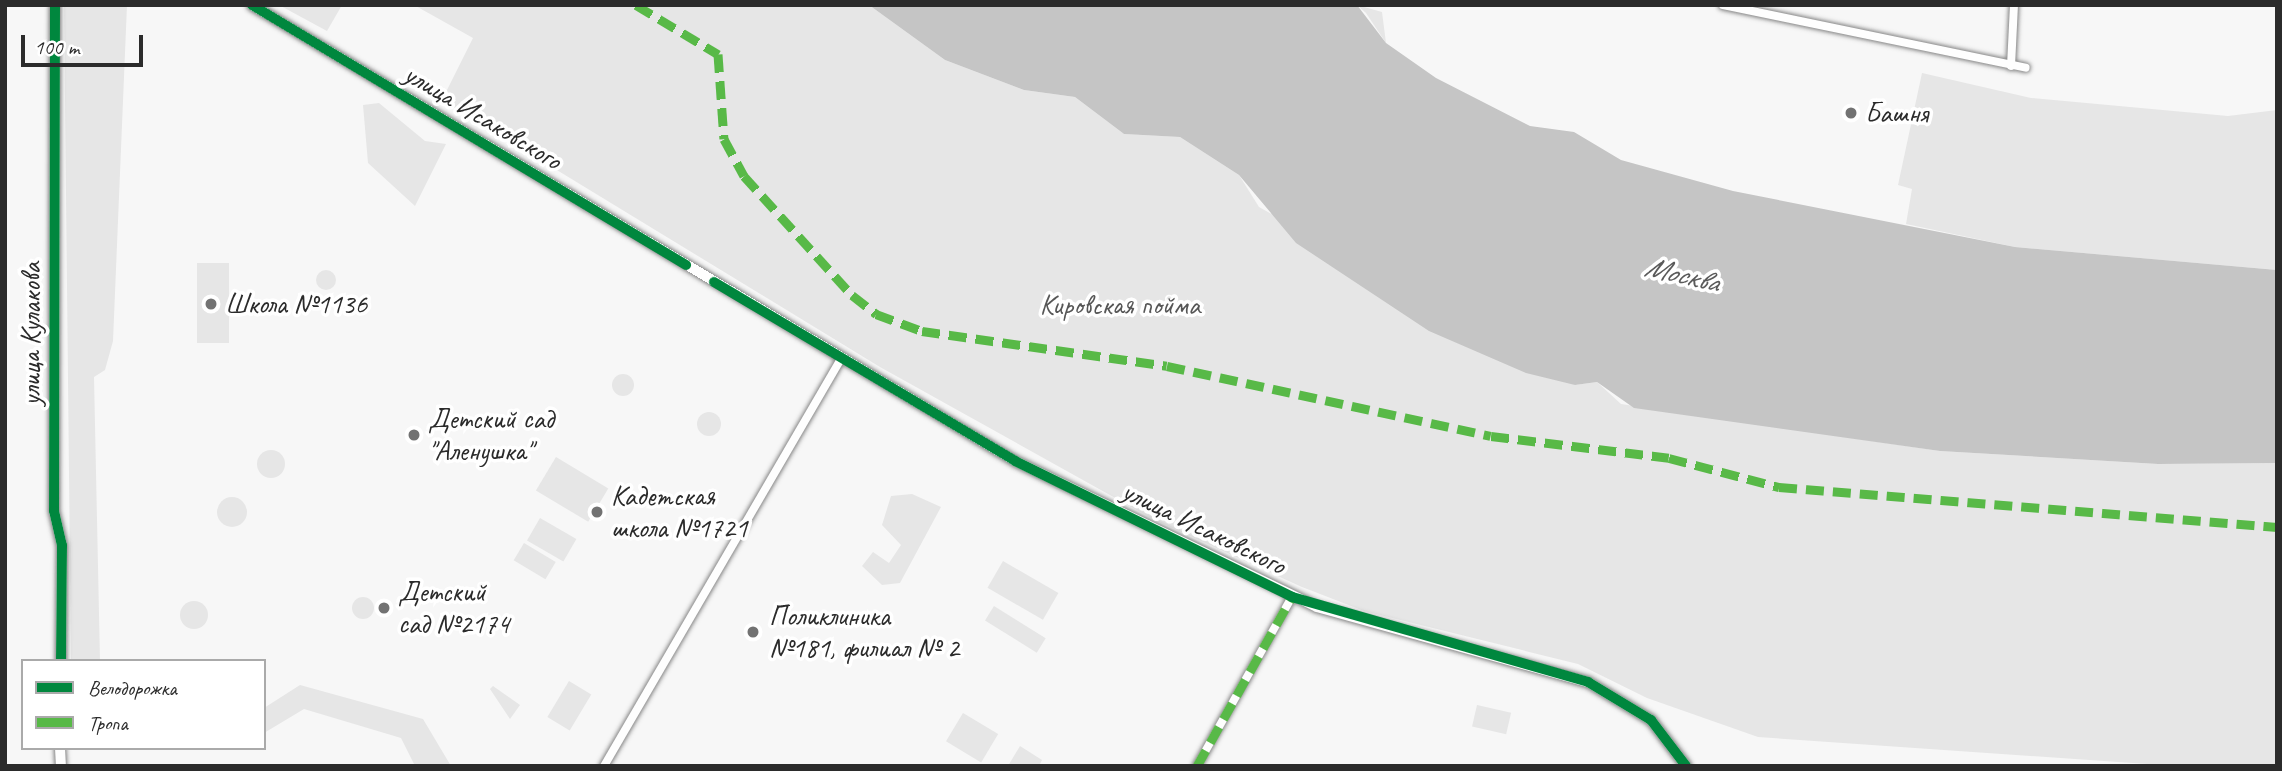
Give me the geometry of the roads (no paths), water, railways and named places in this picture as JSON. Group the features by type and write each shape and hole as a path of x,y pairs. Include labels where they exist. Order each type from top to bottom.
{"street":[{"name":"улица Кулакова","path":"55,5 53,499 62,545 61,659"},
{"name":"улица Исаковского","path":"251,5 1016,461 1292,597 1588,682 1651,720 1686,766"},
{"path":"1724,5 1758,9 2026,68"},
{"path":"2011,66 2014,5"},
{"path":"604,766 842,357"},
{"path":"1197,766 1292,597"}],"water":[{"name":"Москва","path":"869,5 1357,5 1386,43 1436,78 1530,126 1574,132 1621,160 1733,191 2015,247 2277,270 2277,463 2158,464 1940,451 1634,408 1597,382 1575,385 1526,373 1429,331 1296,243 1239,175 1180,137 1124,134 1075,97 1024,90 945,60"}],"place":[{"name":"Башня","path":"1851,113"},
{"name":"Школа №1136","path":"211,304"},
{"name":"Детский сад \"Аленушка\"","path":"414,435"},
{"name":"Кадетская школа №1721","path":"597,512"},
{"name":"Детский сад №2174","path":"384,608"},
{"name":"Поликлиника №181, филиал № 2","path":"753,632"}],"park label":[{"name":"Кировская пойма","path":"1120,305"}]}
